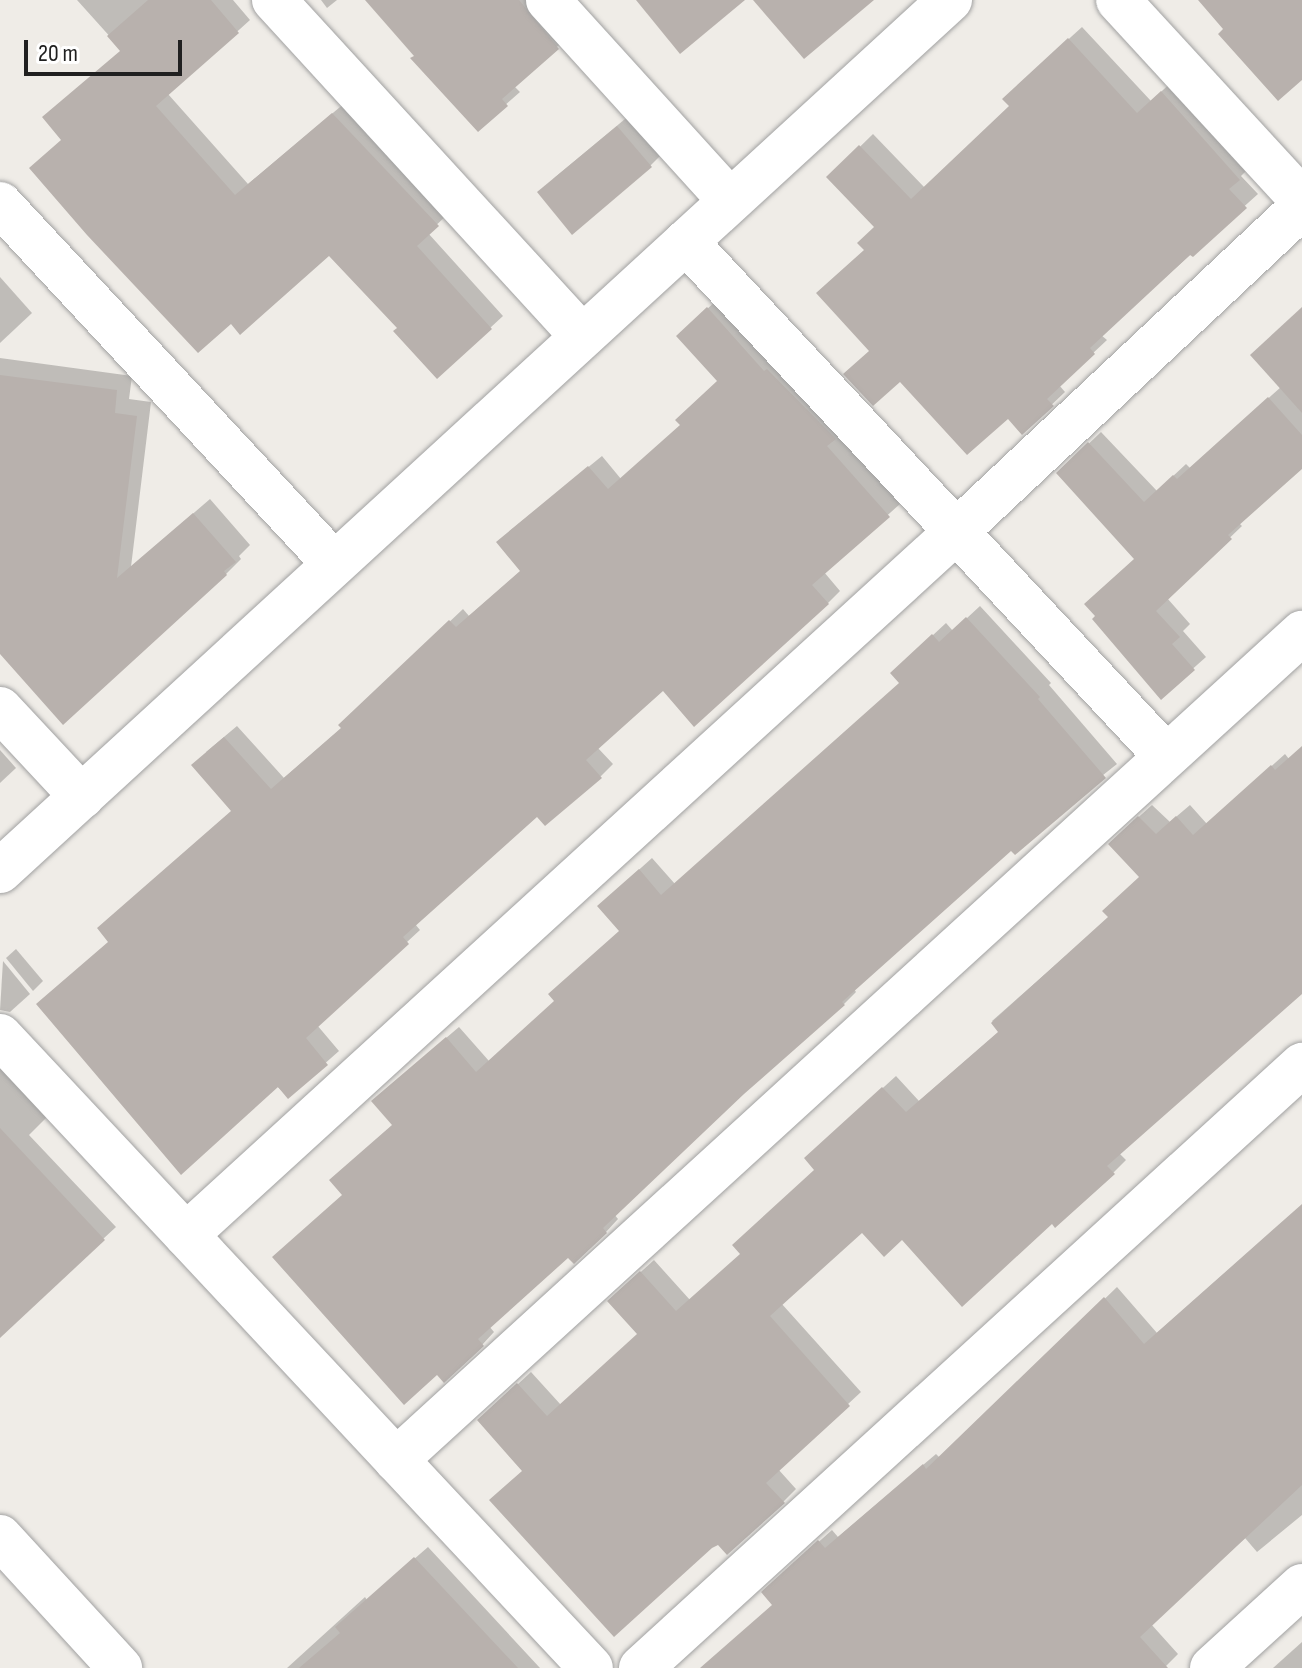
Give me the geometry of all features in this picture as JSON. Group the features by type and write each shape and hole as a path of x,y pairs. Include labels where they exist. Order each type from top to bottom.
{"street":[{"path":"274,0 582,336"},
{"path":"548,0 730,201"},
{"path":"0,871 950,0"},
{"path":"1118,0 1302,200"},
{"path":"0,204 334,564"},
{"path":"186,1235 958,530 1302,207"},
{"path":"686,242 1165,755"},
{"path":"396,1460 1302,633"},
{"path":"0,709 82,797"},
{"path":"0,1036 591,1668"},
{"path":"641,1668 1294,1088"},
{"path":"0,1537 120,1668"},
{"path":"1212,1668 1302,1586"}],"building":[{"path":"148,0 211,0 239,33 156,106 235,195 332,113 439,226 417,246 492,329 437,379 393,331 397,328 329,256 240,335 231,324 198,353 29,168 61,140 42,117 120,51 107,36"},
{"path":"365,0 519,0 559,49 502,99 508,106 478,132 410,58 414,56"},
{"path":"636,0 745,0 680,54"},
{"path":"753,0 874,0 804,59"},
{"path":"1198,0 1302,0 1302,80 1278,101 1218,34 1223,29"},
{"path":"1068,38 1137,113 1161,91 1240,180 1229,189 1247,208 1193,257 1190,255 1090,348 1095,354 1047,399 1054,406 1022,435 1008,419 967,455 900,382 873,406 843,374 869,351 816,293 864,250 857,243 874,227 826,177 859,145 911,199 1009,106 1002,99"},
{"path":"617,126 652,167 572,235 537,192"},
{"path":"707,307 764,371 767,369 836,439 827,446 890,517 812,585 829,604 694,727 663,691 586,760 602,778 545,826 537,817 403,937 409,944 306,1038 328,1065 288,1099 278,1087 181,1175 36,1004 108,942 97,928 231,811 191,765 224,737 271,789 341,728 338,725 449,620 456,627 520,571 496,542 588,466 608,489 680,425 675,420 717,381 676,336"},
{"path":"1302,307 1302,413 1250,355"},
{"path":"0,375 117,390 115,413 137,416 117,578 193,513 236,562 224,571 227,575 63,725 0,654"},
{"path":"1268,397 1302,435 1302,469 1228,535 1232,539 1156,611 1180,637 1172,644 1195,670 1161,700 1092,619 1095,616 1084,604 1134,559 1056,473 1088,442 1144,502 1173,475 1177,479"},
{"path":"966,617 1040,697 1038,699 1106,778 1015,855 1011,851 842,1002 845,1005 744,1094 603,1228 607,1233 574,1264 568,1258 478,1339 484,1346 444,1383 437,1375 404,1405 272,1257 342,1195 329,1180 392,1125 371,1101 446,1037 476,1072 554,1001 548,994 619,931 597,906 639,869 661,895 899,683 890,673 932,634 939,642"},
{"path":"1302,746 1302,994 1107,1166 1115,1174 1055,1228 1052,1224 962,1307 902,1240 884,1257 862,1233 770,1316 850,1406 766,1483 785,1503 727,1555 718,1545 712,1548 614,1637 489,1500 522,1471 477,1420 517,1383 547,1416 637,1334 607,1301 640,1271 676,1311 740,1254 732,1245 814,1170 804,1158 882,1087 906,1112 998,1032 991,1023 1108,917 1102,911 1139,877 1108,844 1138,816 1156,834 1176,816 1193,835 1271,765 1275,770"},
{"path":"0,1128 105,1240 0,1338"},
{"path":"1302,1204 1302,1485 1140,1637 1168,1668 700,1668 772,1605 761,1592 818,1540 825,1548 923,1464 926,1469 1104,1297 1144,1344"},
{"path":"414,1557 518,1668 299,1668 340,1633 335,1627"}]}
